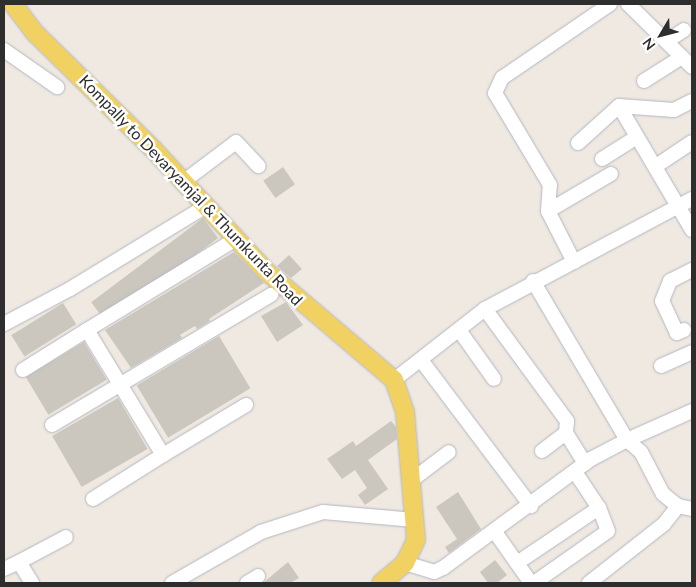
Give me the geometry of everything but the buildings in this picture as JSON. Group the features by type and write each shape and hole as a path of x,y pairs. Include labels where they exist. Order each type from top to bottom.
{"main road":[{"name":"Kompally to Devaryamjal & Thumkunta Road","path":"13,4 34,32 183,182 291,296 394,380"},
{"path":"381,583 404,563 416,540 405,412 394,380"}],"street":[{"path":"4,9 9,4"},
{"path":"574,262 548,210 550,185 497,102 496,86 502,78 610,4"},
{"path":"628,4 692,67"},
{"path":"667,41 684,30"},
{"path":"4,50 57,88"},
{"path":"644,81 682,57"},
{"path":"578,143 619,106 674,110 692,101"},
{"path":"619,106 692,230"},
{"path":"602,159 637,137"},
{"path":"183,182 236,142 258,166"},
{"path":"656,166 692,142"},
{"path":"548,210 611,174"},
{"path":"394,380 485,309 533,281 574,262 692,199"},
{"path":"4,324 70,288 206,206"},
{"path":"23,370 236,239"},
{"path":"661,366 692,352 688,328 677,333 662,301 670,281 692,270"},
{"path":"533,281 627,440 641,452 663,494 678,506 692,509"},
{"path":"52,425 271,295"},
{"path":"485,309 566,421 566,433 608,531 532,583 495,532"},
{"path":"87,330 121,383 163,455"},
{"path":"459,330 494,379"},
{"path":"421,360 531,506"},
{"path":"93,499 246,405"},
{"path":"404,563 435,578 580,468 627,440 692,411"},
{"path":"542,451 566,433"},
{"path":"412,480 449,452"},
{"path":"589,583 664,524 678,506"},
{"path":"517,562 599,508"},
{"path":"172,583 261,532 315,514 339,512 415,520"},
{"path":"4,569 66,537"},
{"path":"18,562 32,583"}]}
